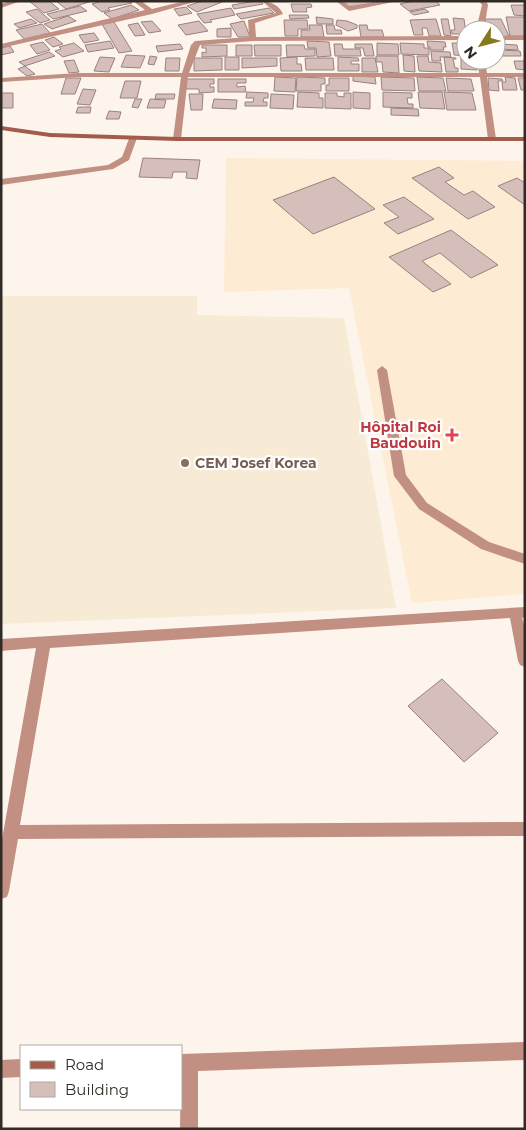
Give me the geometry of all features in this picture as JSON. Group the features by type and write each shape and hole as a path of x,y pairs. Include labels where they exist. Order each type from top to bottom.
{"main road":[{"path":"1,128 50,134 177,139 525,139"}],"street":[{"path":"1,6 18,1"},
{"path":"136,1 152,12"},
{"path":"1,46 195,1"},
{"path":"253,39 251,22 279,14 265,1"},
{"path":"339,1 349,9 395,1"},
{"path":"482,1 485,5 482,20"},
{"path":"177,139 185,74 195,45 253,39 456,38"},
{"path":"506,38 525,38"},
{"path":"482,70 492,139"},
{"path":"1,80 78,75 525,75"},
{"path":"1,182 110,167 126,158 134,138"},
{"path":"382,370 400,476 423,506 485,546 525,560"},
{"path":"1,645 520,613 525,661"},
{"path":"1,891 44,642"},
{"path":"11,832 525,829"},
{"path":"189,1129 185,1063 525,1051"},
{"path":"1,1069 20,1068"}],"shaded area":[{"name":"Hôpital Roi Baudouin","path":"226,158 525,161 525,594 412,603 349,288 224,292"},
{"name":"CEM Josef Korea","path":"1,296 197,296 197,315 344,318 396,608 1,624"}],"building":[{"path":"29,1 49,1 59,9 44,13"},
{"path":"56,1 92,1 66,9"},
{"path":"102,1 129,1 132,3 108,8 110,10 102,12 92,4"},
{"path":"202,1 222,2 197,12 187,6"},
{"path":"261,1 263,4 234,9 232,5"},
{"path":"343,1 373,1 374,3 348,7"},
{"path":"414,1 436,1 440,5 409,11 400,4"},
{"path":"291,4 311,4 312,7 306,8 307,12 293,12"},
{"path":"131,5 139,10 112,19 104,13"},
{"path":"511,5 525,5 525,16 514,15"},
{"path":"80,6 87,11 53,19 47,14"},
{"path":"186,7 192,13 179,16 174,9"},
{"path":"231,8 235,15 210,20 212,22 204,23 197,14"},
{"path":"269,8 274,13 241,19 236,14"},
{"path":"37,9 50,20 40,23 26,12"},
{"path":"425,9 429,12 414,15 410,12"},
{"path":"289,15 308,15 309,18 290,19"},
{"path":"68,16 76,21 52,29 44,24"},
{"path":"316,17 333,19 333,24 317,24"},
{"path":"506,17 525,17 525,36 510,36"},
{"path":"453,18 464,19 456,20 456,34 452,34 451,30 455,30"},
{"path":"31,19 37,23 19,28 14,24"},
{"path":"436,19 441,36 429,36 427,28 422,28 423,35 414,35 410,20"},
{"path":"441,19 448,19 451,36 444,35"},
{"path":"485,19 501,20 485,20"},
{"path":"284,20 307,20 308,29 298,29 298,36 285,36"},
{"path":"337,20 357,25 357,28 348,31 336,25"},
{"path":"152,21 161,31 149,33 141,22"},
{"path":"199,21 208,31 186,35 178,25"},
{"path":"244,21 250,37 238,37 230,24"},
{"path":"114,22 132,51 119,53 102,24"},
{"path":"138,23 145,35 135,36 128,25"},
{"path":"42,24 50,33 24,39 16,30"},
{"path":"309,25 322,25 324,37 301,37 301,30 310,30"},
{"path":"326,25 334,25 335,30 341,30 342,34 327,34"},
{"path":"359,25 367,25 368,30 382,30 384,37 361,37"},
{"path":"231,28 231,37 217,37 217,29"},
{"path":"94,33 99,40 84,43 79,35"},
{"path":"54,37 63,44 53,47 45,40"},
{"path":"110,41 114,48 88,52 85,45"},
{"path":"307,41 329,42 331,56 317,57 316,48 308,48"},
{"path":"427,41 445,42 446,47 443,47 444,50 430,50"},
{"path":"43,42 50,50 37,54 30,45"},
{"path":"74,43 84,51 63,57 55,51 61,49 59,47"},
{"path":"377,43 398,44 399,55 377,55"},
{"path":"400,43 424,44 424,48 429,48 429,55 401,54"},
{"path":"452,43 456,43 456,55 454,55"},
{"path":"180,44 183,49 158,52 156,46"},
{"path":"334,44 342,44 343,49 360,49 361,56 335,56"},
{"path":"355,44 372,44 374,56 365,56 363,48 355,48"},
{"path":"506,44 517,45 518,50 506,49"},
{"path":"202,45 227,45 227,56 202,57 202,52 206,53 206,48 202,48"},
{"path":"236,45 252,45 252,56 236,56"},
{"path":"254,45 281,45 281,56 255,56"},
{"path":"286,45 304,45 305,49 315,49 315,56 287,57"},
{"path":"10,46 14,52 1,55 1,48"},
{"path":"506,50 520,51 521,56 506,56"},
{"path":"431,51 450,52 451,57 440,57 441,61 432,61"},
{"path":"49,52 55,56 25,66 19,62"},
{"path":"126,55 145,56 140,68 121,67"},
{"path":"403,55 414,56 415,72 404,71"},
{"path":"150,56 157,57 154,65 148,64"},
{"path":"376,56 398,56 399,73 383,72 382,62 376,62"},
{"path":"417,56 428,56 429,62 441,63 442,72 419,71"},
{"path":"100,57 115,58 109,72 94,71"},
{"path":"225,57 239,57 239,70 225,70"},
{"path":"297,57 297,64 301,64 302,71 281,71 280,58"},
{"path":"338,57 358,58 359,61 351,61 351,64 359,64 359,71 338,71"},
{"path":"444,57 456,58 453,59 458,72 446,72"},
{"path":"166,58 180,58 179,71 165,71"},
{"path":"194,58 222,58 222,70 194,71"},
{"path":"242,58 277,58 277,66 242,68"},
{"path":"305,58 333,58 334,70 306,70"},
{"path":"362,58 375,58 378,72 362,72"},
{"path":"74,60 79,72 69,73 64,61"},
{"path":"514,61 525,61 525,70 516,69"},
{"path":"25,66 35,74 27,76 18,69"},
{"path":"353,76 375,77 376,84 353,81"},
{"path":"275,77 296,78 295,92 274,91"},
{"path":"297,77 325,78 325,84 321,84 321,91 296,91"},
{"path":"381,77 414,78 415,91 382,90"},
{"path":"417,77 443,78 446,91 419,91"},
{"path":"505,77 515,78 517,90 503,90 502,82 506,82"},
{"path":"66,78 81,78 75,94 61,94"},
{"path":"329,78 349,78 349,91 326,91 326,85 329,85"},
{"path":"446,78 471,79 474,91 448,91"},
{"path":"488,78 502,79 503,81 498,81 499,91 489,90"},
{"path":"518,78 525,78 525,90 521,90"},
{"path":"186,79 214,79 214,84 210,84 210,87 214,87 214,92 199,93 199,89 186,89"},
{"path":"218,79 246,79 246,83 237,83 237,87 245,86 246,92 218,92"},
{"path":"125,81 141,81 137,98 120,98"},
{"path":"83,89 96,90 90,105 77,104"},
{"path":"247,92 268,93 268,98 264,98 263,102 267,102 267,106 245,106 245,102 253,102 254,98 246,98"},
{"path":"298,92 319,93 319,98 323,98 323,108 297,107"},
{"path":"353,92 370,93 370,109 353,108"},
{"path":"383,92 412,93 412,98 407,98 408,104 413,104 413,108 383,107"},
{"path":"418,92 442,92 445,109 420,108"},
{"path":"444,92 472,93 476,110 447,110"},
{"path":"1,93 13,93 13,108 1,108"},
{"path":"325,93 337,93 337,96 344,97 344,93 351,93 351,109 325,108"},
{"path":"156,94 175,94 174,99 155,99"},
{"path":"189,94 203,94 202,110 191,110"},
{"path":"271,94 294,95 293,109 270,108"},
{"path":"135,99 142,99 138,108 132,107"},
{"path":"150,99 166,100 164,108 147,108"},
{"path":"214,99 237,100 236,109 212,108"},
{"path":"78,107 91,107 90,113 76,113"},
{"path":"391,108 418,109 419,116 391,115"},
{"path":"109,111 121,112 119,119 106,119"},
{"path":"143,158 200,160 197,179 186,178 187,172 173,172 172,178 139,177"},
{"path":"439,167 454,178 445,182 464,195 473,191 495,207 468,219 412,178"},
{"path":"334,177 375,209 313,234 273,200"},
{"path":"517,178 525,183 525,205 498,186"},
{"path":"404,197 434,219 398,234 384,223 399,217 383,205"},
{"path":"451,230 498,265 471,278 440,253 422,261 451,284 433,292 389,257"},
{"path":"442,679 498,733 464,762 408,706"}],"place":[{"name":"Hôpital Roi Baudouin","path":"452,435"},
{"name":"CEM Josef Korea","path":"185,463"}]}
